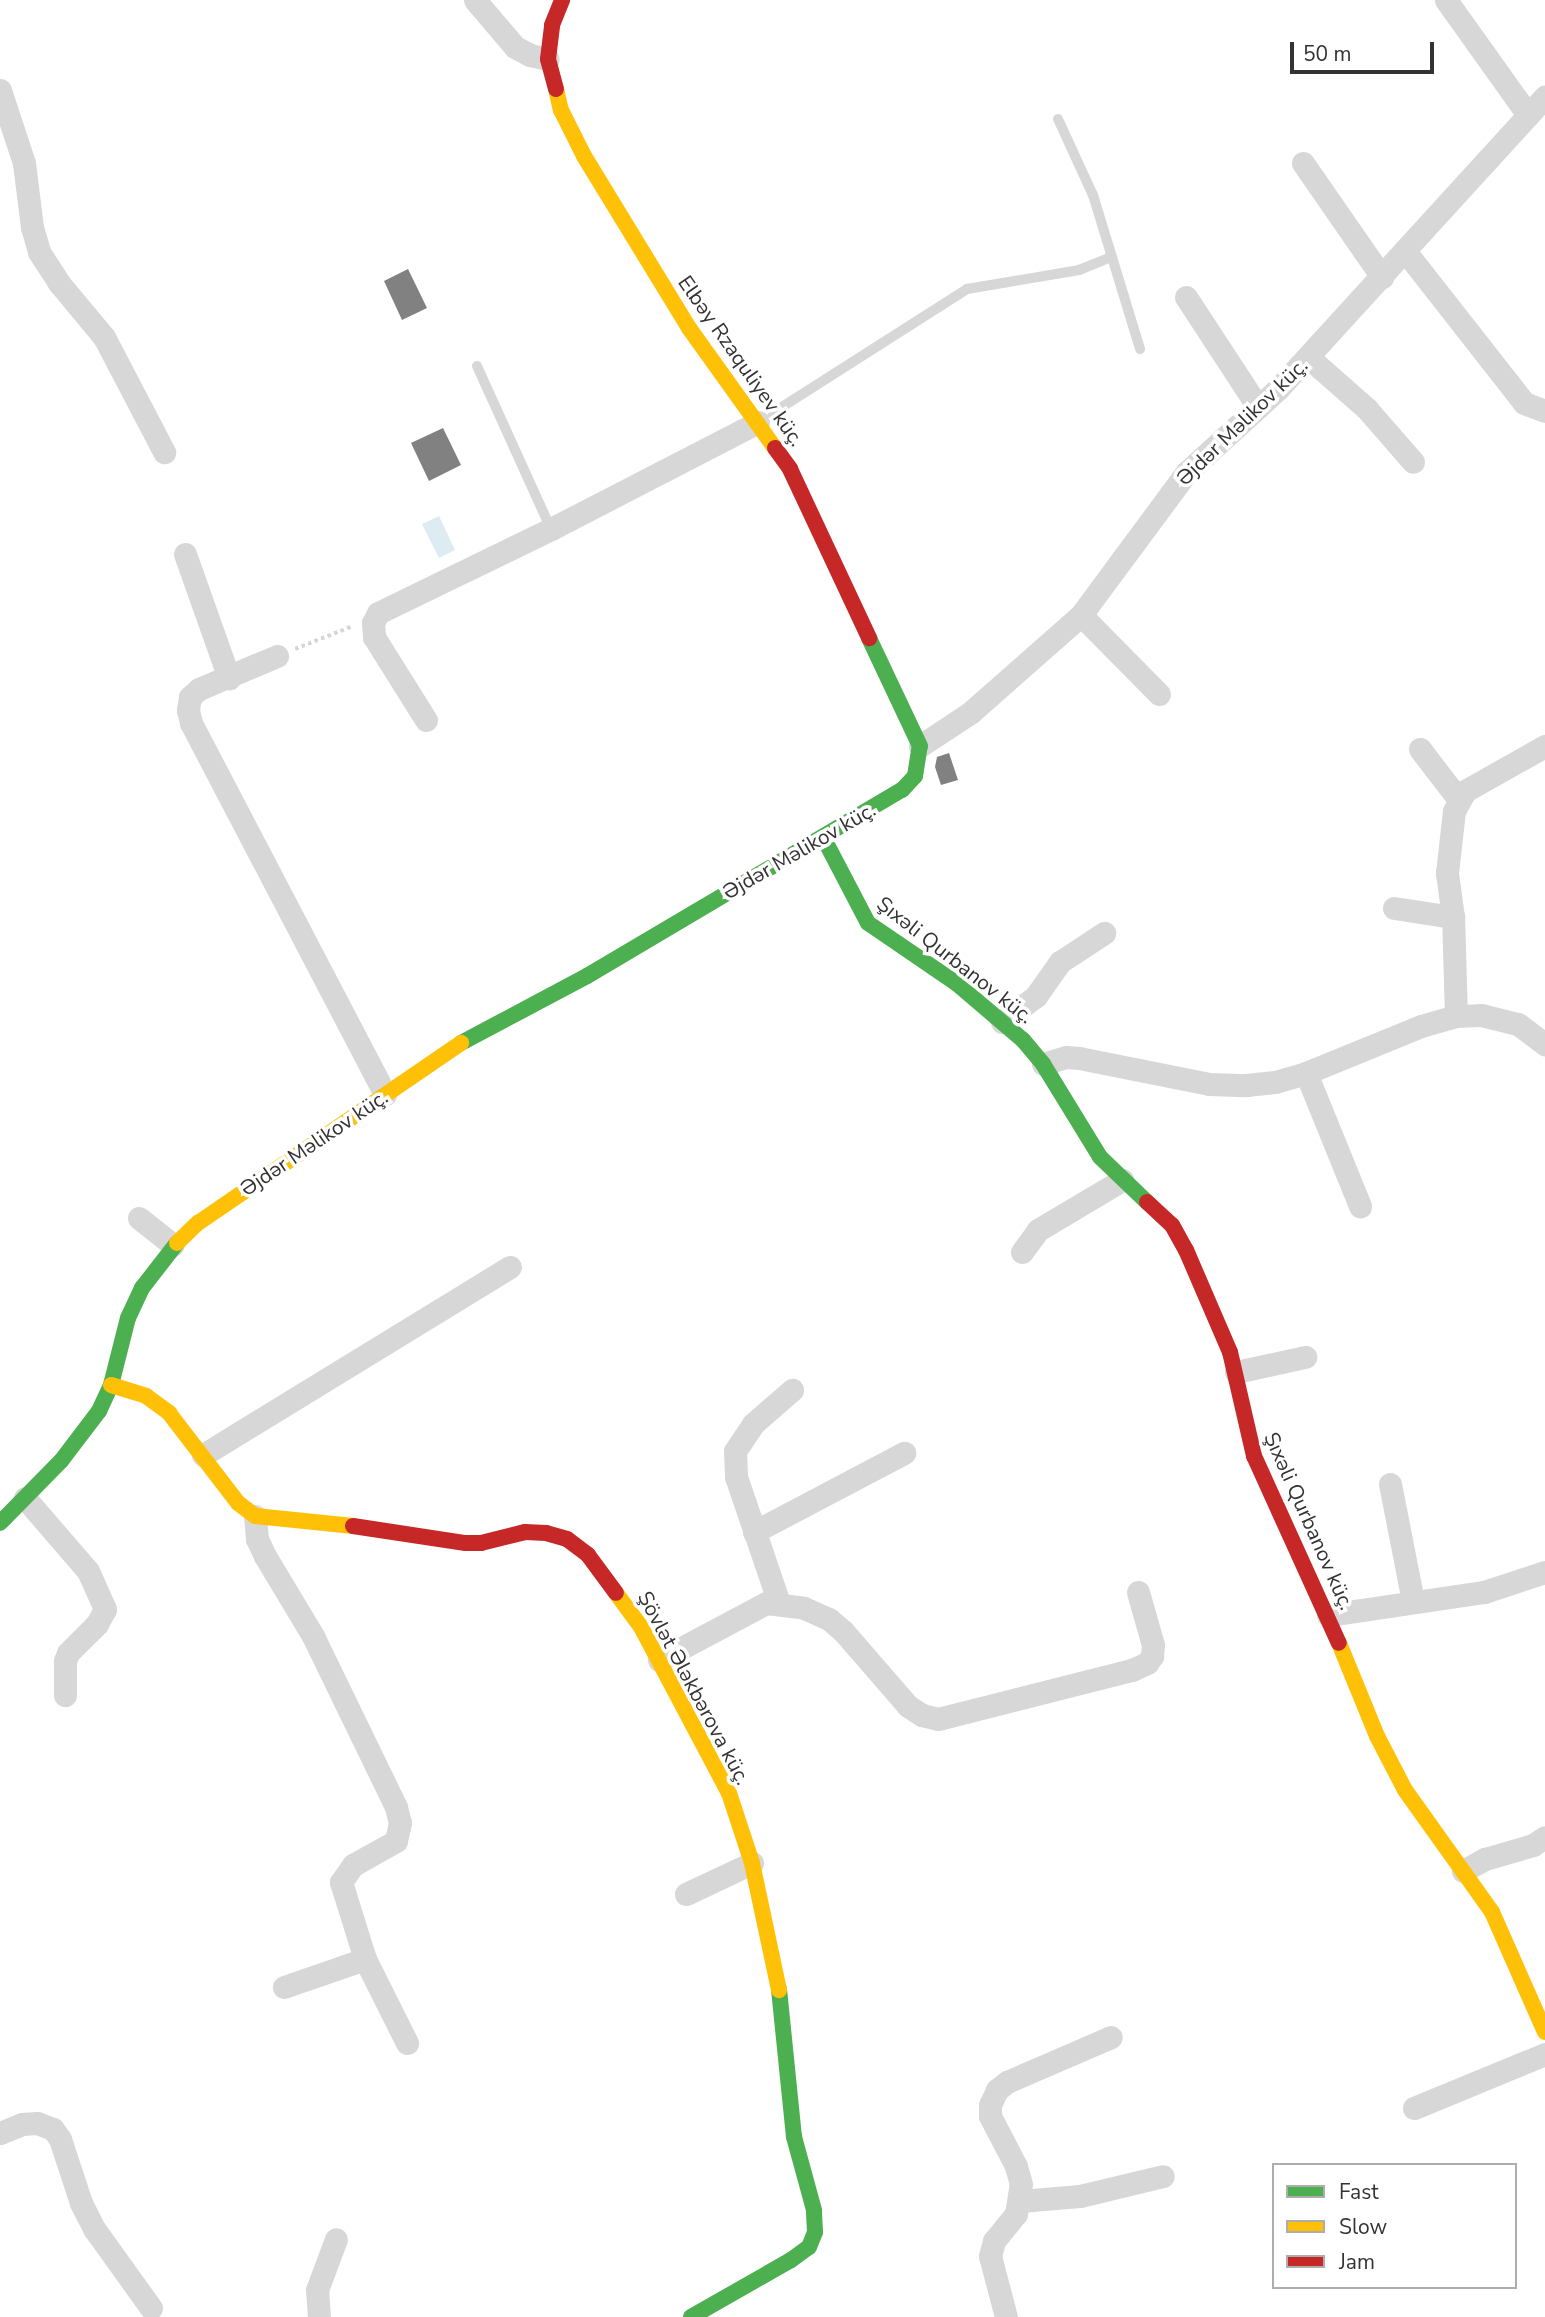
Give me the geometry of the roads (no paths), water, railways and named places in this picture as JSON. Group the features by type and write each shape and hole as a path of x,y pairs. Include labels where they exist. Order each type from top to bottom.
{"street":[{"path":"475,0 515,47 530,55 548,59"},
{"name":"Elbəy Rzaquliyev küç.","path":"562,0 552,25 548,59 554,93 583,156 689,328 790,469 920,746"},
{"path":"1446,0 1528,115"},
{"path":"0,90 24,163 32,227 39,252 59,283 104,337 164,452"},
{"name":"Əjdər Məlikov küç.","path":"0,1523 82,1437 99,1411 111,1385 128,1318 142,1288 173,1245 198,1223 468,1038 587,976 902,790 915,776 920,746 970,713 1081,615 1187,472 1308,358 1545,97"},
{"path":"1303,163 1382,277"},
{"path":"1405,251 1524,403 1545,411"},
{"path":"1186,297 1258,407"},
{"path":"1308,358 1367,409 1413,462"},
{"path":"426,720 374,637 373,623 386,607 551,529 758,422"},
{"path":"185,554 229,678"},
{"path":"1081,615 1159,694"},
{"path":"277,656 199,689 190,697 188,710 191,723 385,1094"},
{"path":"1456,1016 1453,917 1447,853 1454,811 1465,791 1545,746"},
{"path":"1420,748 1459,800"},
{"name":"Şıxəli Qurbanov küç.","path":"823,837 868,923 957,983 1002,1022 1043,1064 1100,1157 1122,1181 1157,1208 1172,1225 1220,1326 1236,1372 1254,1456 1328,1615 1382,1747 1405,1790 1492,1912 1545,2032"},
{"path":"1394,908 1453,917"},
{"path":"1002,1022 1035,996 1060,962 1104,933"},
{"path":"1043,1064 1066,1057 1079,1058 1209,1084 1246,1085 1275,1082 1306,1073 1421,1026 1456,1016 1500,1018 1518,1024 1545,1044"},
{"path":"1306,1073 1360,1206"},
{"path":"1022,1252 1038,1230 1122,1181"},
{"path":"139,1218 173,1245"},
{"path":"203,1455 510,1267"},
{"path":"1236,1372 1305,1357"},
{"path":"111,1385 156,1402 169,1412 237,1503 255,1516 257,1539 265,1556 313,1636 396,1807 400,1822 396,1841 353,1865 341,1882 365,1959 407,2043"},
{"path":"779,1603 736,1477 735,1451 753,1424 792,1390"},
{"path":"754,1532 904,1454"},
{"path":"1390,1484 1413,1601"},
{"path":"25,1498 88,1571 105,1609 97,1624 68,1653 65,1661 65,1695"},
{"name":"Şövlət Ələkbərova küç.","path":"255,1516 389,1530 466,1543 481,1543 525,1532 546,1532 567,1539 588,1555 617,1590 660,1660 729,1793 752,1863 781,2000 792,2124 814,2210 815,2232 809,2247 691,2317"},
{"path":"1328,1615 1484,1592 1545,1572"},
{"path":"660,1660 766,1603 804,1608 829,1619 908,1706 922,1715 937,1719 958,1716 1147,1663 1153,1656 1153,1645 1138,1592"},
{"path":"1463,1871 1485,1858 1532,1845 1545,1837"},
{"path":"686,1894 752,1863"},
{"path":"284,1987 365,1959"},
{"path":"1006,2317 990,2256 994,2241 1016,2214 1021,2184 1016,2166 990,2116 990,2105 997,2090 1007,2082 1111,2037"},
{"path":"1414,2108 1545,2054"},
{"path":"0,2133 22,2124 37,2123 53,2129 60,2138 81,2203 95,2230 151,2308"},
{"path":"1020,2200 1080,2196 1163,2176"},
{"path":"319,2317 317,2290 336,2239"}],"lane":[{"path":"1058,119 1093,195 1140,349"},
{"path":"758,422 967,289 1079,271 1111,257"},
{"path":"477,366 551,529"}]}
